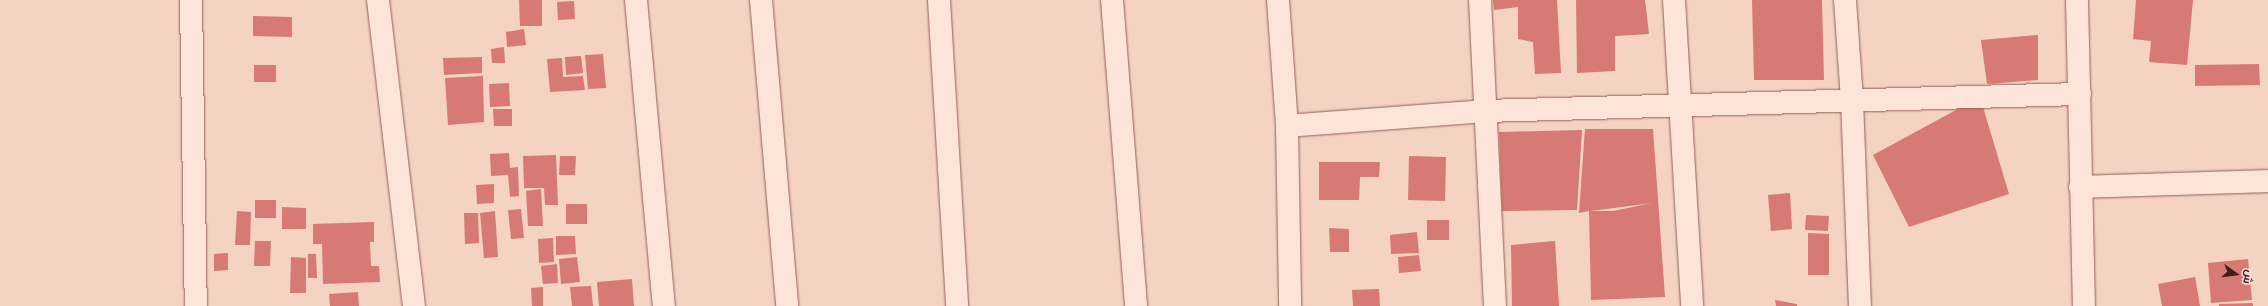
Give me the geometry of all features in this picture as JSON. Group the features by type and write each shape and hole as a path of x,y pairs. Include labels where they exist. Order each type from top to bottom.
{"street":[{"path":"191,0 196,306"},
{"path":"378,0 414,306"},
{"path":"636,0 664,306"},
{"path":"761,0 787,306"},
{"path":"939,0 957,306"},
{"path":"1112,0 1136,306"},
{"path":"1278,0 1287,126 1290,306"},
{"path":"1480,0 1495,306"},
{"path":"1674,0 1692,306"},
{"path":"1845,0 1852,100 1860,306"},
{"path":"2077,0 2080,94 2080,186 2084,306"},
{"path":"1287,126 1485,110 1680,106 2080,94"},
{"path":"2080,186 2268,181"}],"building":[{"path":"519,0 542,0 542,26 520,26"},
{"path":"1493,0 1557,0 1561,73 1535,74 1533,42 1518,39 1518,7 1494,10"},
{"path":"1576,0 1645,0 1649,34 1615,36 1615,71 1577,73"},
{"path":"1752,0 1822,0 1824,80 1754,80"},
{"path":"2136,0 2193,0 2187,65 2149,62 2151,41 2133,39"},
{"path":"574,1 575,19 558,20 557,2"},
{"path":"253,16 292,17 292,37 253,36"},
{"path":"524,29 526,45 507,47 506,32"},
{"path":"2038,35 2038,80 1987,84 1981,40"},
{"path":"504,47 505,63 492,63 491,49"},
{"path":"603,54 606,88 588,89 585,55"},
{"path":"581,56 583,73 566,75 565,57"},
{"path":"482,57 482,73 444,75 443,58"},
{"path":"562,58 563,77 583,76 585,90 550,92 547,59"},
{"path":"2259,64 2260,85 2195,86 2195,65"},
{"path":"254,65 276,65 276,82 254,82"},
{"path":"483,76 484,122 448,125 445,78"},
{"path":"509,83 510,106 490,107 489,84"},
{"path":"1980,97 2009,194 1909,227 1873,155"},
{"path":"493,109 512,109 512,126 494,126"},
{"path":"1585,129 1653,129 1665,297 1591,300 1589,211 1579,213","holes":["1652,203 1613,211 1591,211"]},
{"path":"1582,130 1577,210 1502,211 1499,132"},
{"path":"509,153 510,168 518,167 519,196 510,197 508,175 491,176 490,154"},
{"path":"556,155 558,205 545,205 544,188 524,188 523,156"},
{"path":"560,156 576,156 575,175 559,175"},
{"path":"1409,156 1446,157 1445,201 1408,200"},
{"path":"1319,162 1380,162 1379,177 1360,177 1359,200 1319,200"},
{"path":"494,184 494,203 477,204 476,185"},
{"path":"541,189 543,226 528,226 526,191"},
{"path":"1790,193 1792,229 1771,231 1768,195"},
{"path":"255,200 276,200 276,218 255,218"},
{"path":"566,204 587,204 587,224 566,224"},
{"path":"282,207 306,208 306,229 282,229"},
{"path":"521,209 524,238 511,239 508,210"},
{"path":"237,211 251,212 250,245 235,245"},
{"path":"495,211 498,257 484,258 480,213"},
{"path":"464,213 478,213 479,243 465,244"},
{"path":"1806,215 1829,216 1828,231 1805,230"},
{"path":"1427,220 1449,220 1449,240 1427,240"},
{"path":"374,222 374,242 370,242 371,266 379,266 380,282 323,284 322,244 313,244 313,224"},
{"path":"1329,228 1349,229 1349,252 1330,252"},
{"path":"1417,232 1419,253 1391,254 1390,235"},
{"path":"1808,233 1829,234 1829,275 1808,275"},
{"path":"556,236 575,236 576,254 556,255"},
{"path":"553,238 554,262 539,263 538,239"},
{"path":"255,241 271,241 270,266 254,266"},
{"path":"1555,241 1559,306 1512,306 1511,245"},
{"path":"228,253 228,270 214,271 214,254"},
{"path":"308,254 316,254 317,278 308,278"},
{"path":"1419,255 1421,271 1399,273 1398,257"},
{"path":"291,257 306,258 306,293 290,293"},
{"path":"577,257 580,282 561,284 559,259"},
{"path":"2248,259 2252,300 2211,303 2208,263"},
{"path":"557,264 558,283 543,284 541,266"},
{"path":"2195,277 2200,306 2162,306 2158,284"},
{"path":"632,279 634,306 599,306 597,282"},
{"path":"591,286 593,306 572,306 570,287"},
{"path":"543,287 543,306 532,306 531,288"},
{"path":"1379,289 1380,306 1353,306 1352,290"},
{"path":"358,292 359,306 330,306 329,294"},
{"path":"1775,300 1797,304 1797,306 1776,306"},
{"path":"2253,303 2253,306 2219,306 2219,304"}]}
